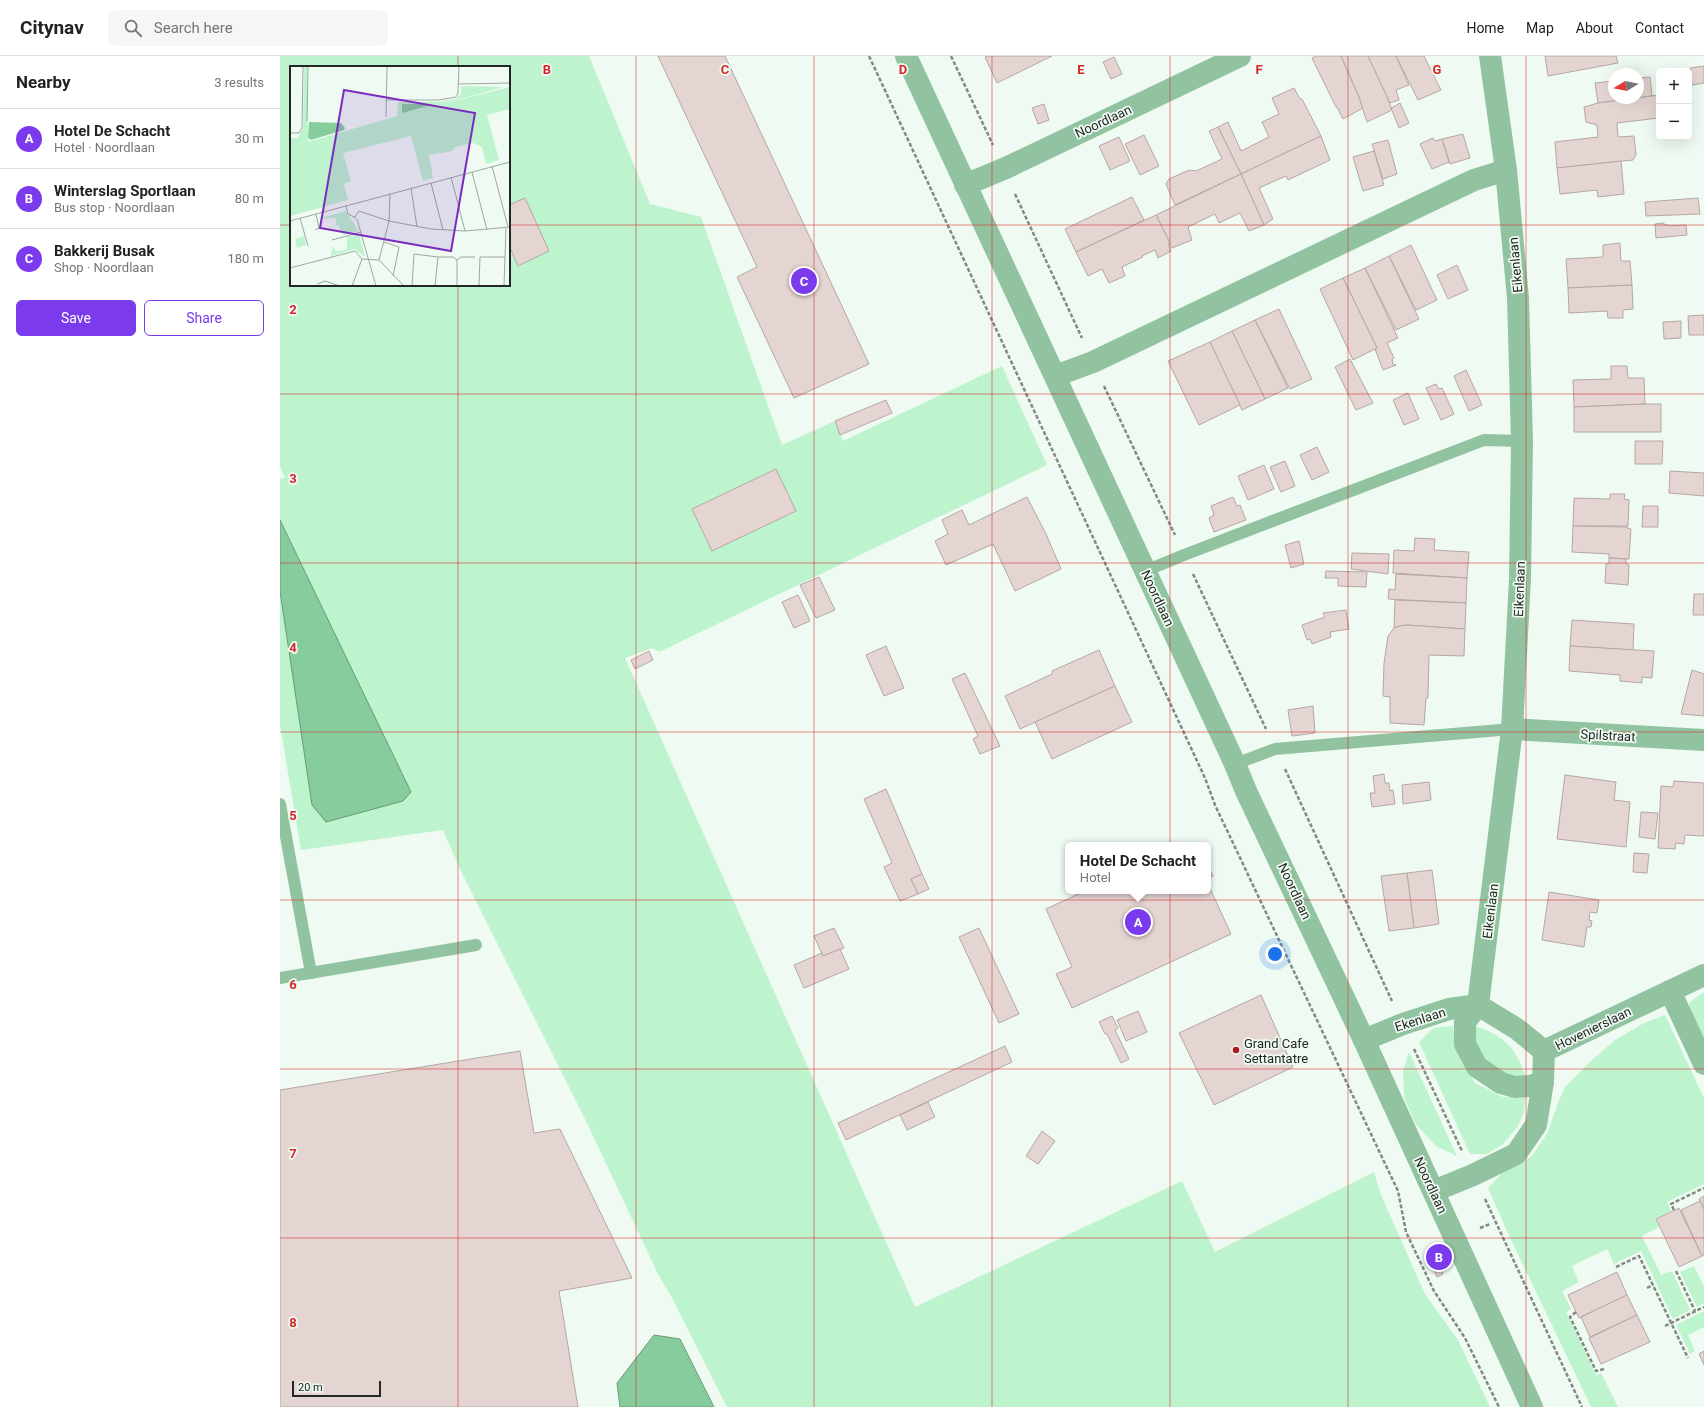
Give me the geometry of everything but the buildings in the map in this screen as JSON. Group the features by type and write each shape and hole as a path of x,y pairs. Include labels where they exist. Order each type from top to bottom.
{"street":[{"name":"Noordlaan","path":"906,56 1235,764 1246,791 1434,1190 1532,1407"},
{"name":"Noordlaan","path":"965,185 1003,169 1240,56"},
{"name":"Eikenlaan","path":"1478,1006 1512,729 1520,579 1522,441 1518,298 1506,170 1490,56"},
{"path":"1055,376 1093,362 1474,180 1506,170"},
{"name":"Spilstraat","path":"1512,729 1704,740"},
{"name":"Hovenierslaan","path":"1434,1190 1473,1175 1516,1154 1536,1125 1543,1082 1544,1051 1704,975"},
{"path":"1670,991 1704,1064"},
{"path":"1543,1082 1530,1086 1515,1087 1501,1083 1477,1067 1465,1044 1465,1022 1478,1006 1517,1029 1544,1051"},
{"name":"Ekenlaan","path":"1364,1040 1403,1024 1449,1009 1478,1006"}],"lane":[{"path":"1145,571 1184,554 1484,440 1522,441"},
{"path":"1235,764 1275,749 1512,729"},
{"path":"280,804 311,973"},
{"path":"280,978 476,946"}],"path":[{"path":"869,56 1205,778 1215,805 1398,1191 1406,1232 1434,1291 1465,1338 1498,1407"},
{"path":"951,56 1582,1407"},
{"path":"1674,1210 1671,1204 1704,1188"},
{"path":"1616,1267 1639,1256 1688,1358"},
{"path":"1676,1271 1695,1311"},
{"path":"1647,1288 1653,1285"},
{"path":"1665,1326 1704,1307"},
{"path":"1576,1312 1570,1317 1596,1371 1604,1369"}],"shaded area":[{"path":"280,56 589,56 650,204 701,217 782,445 835,421 843,441 1002,366 1047,465 659,652 652,648 625,658 915,1307 1182,1181 1215,1252 1374,1172 1381,1195 1425,1294 1458,1340 1490,1407 727,1407 671,1296 658,1274 587,1123 460,869 443,830 301,850 280,725 280,479 285,478 280,467"},
{"path":"280,520 411,792 403,801 326,822 312,805 280,591"},
{"path":"1704,992 1704,1047 1695,1028 1689,1003"},
{"path":"1665,1015 1704,1098 1704,1184 1667,1202 1671,1211 1655,1219 1659,1227 1642,1236 1661,1275 1672,1271 1690,1310 1673,1319 1641,1251 1614,1264 1607,1249 1572,1266 1579,1282 1562,1291 1571,1309 1566,1312 1596,1375 1601,1373 1618,1407 1591,1407 1488,1188 1501,1174 1531,1157 1547,1134 1565,1087 1591,1061 1615,1040 1644,1023"},
{"path":"1472,1025 1492,1033 1507,1043 1518,1058 1526,1078 1512,1076 1491,1069 1481,1059 1476,1050"},
{"path":"1453,1026 1461,1061 1475,1083 1503,1097 1525,1098 1524,1112 1518,1126 1503,1144 1487,1154 1470,1154 1419,1042 1433,1028"},
{"path":"1409,1052 1457,1156 1436,1146 1415,1123 1404,1097 1403,1071"},
{"path":"1694,1266 1704,1286 1704,1303 1697,1307 1680,1272"},
{"path":"1704,1311 1704,1327 1688,1335 1695,1351 1690,1354 1676,1325"},
{"path":"654,1335 680,1339 714,1407 620,1407 617,1383"}],"place":[{"name":"Bakkerij Busak","path":"804,281"},
{"name":"Hotel De Schacht","path":"1138,922"},
{"name":"Grand Cafe Settantatre","path":"1236,1050"},
{"name":"Winterslag Sportlaan","path":"1439,1257"}]}
